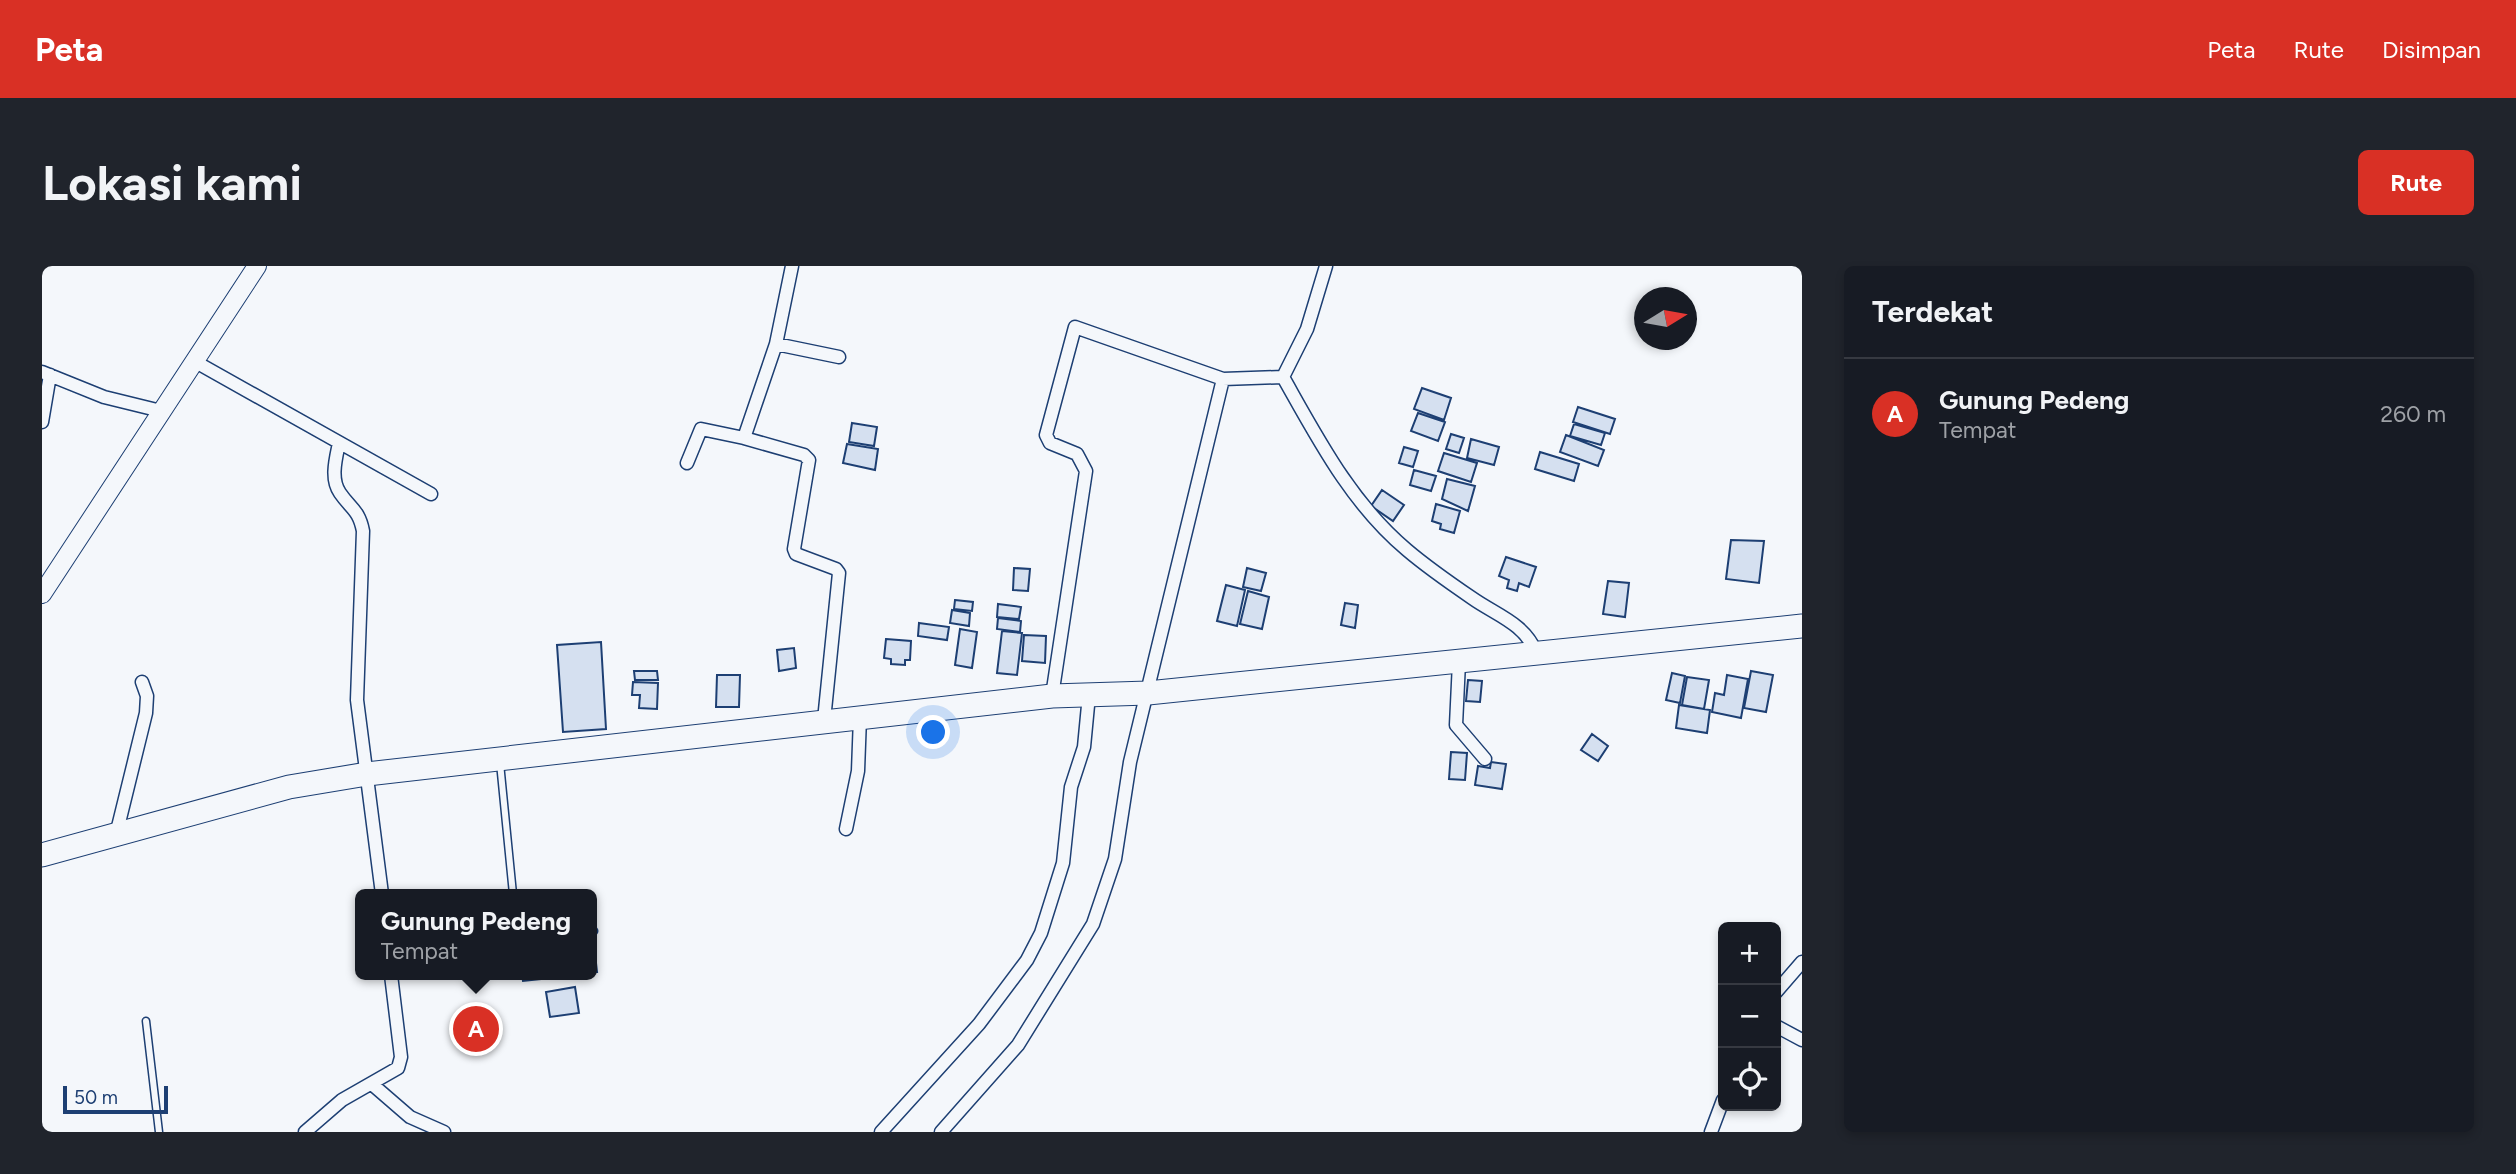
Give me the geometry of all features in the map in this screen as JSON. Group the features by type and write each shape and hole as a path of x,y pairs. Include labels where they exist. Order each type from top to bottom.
{"highway":[{"path":"42,855 289,788 367,774 1052,696 1148,693 1802,626"}],"main road":[{"path":"42,594 257,266"}],"street":[{"path":"744,438 776,344 792,266"},
{"path":"1283,377 1307,328 1326,266"},
{"path":"1052,696 1086,471 1077,454 1050,443 1046,435 1074,327 1223,379 1283,377"},
{"path":"776,344 839,357"},
{"path":"194,361 431,494"},
{"path":"42,422 46,374 104,397 161,411"},
{"path":"1283,377 1338,472 1371,515 1418,558 1473,599 1521,628 1536,652"},
{"path":"941,1132 1018,1045 1093,924 1115,859 1130,762 1223,379"},
{"path":"687,463 700,429 804,455 809,460 794,548 802,557 836,569 839,573 824,720"},
{"path":"339,443 334,468 337,487 356,509 363,531 357,700 381,889"},
{"path":"1459,662 1456,724 1485,759"},
{"path":"116,835 146,713 147,696 142,682"},
{"path":"881,1132 979,1024 1027,960 1041,933 1063,863 1071,787 1084,747 1089,695"},
{"path":"846,829 858,771 860,717"},
{"path":"1781,986 1802,962"},
{"path":"305,1132 342,1100 394,1072 401,1063 392,980"},
{"path":"1781,1029 1802,1040"},
{"path":"373,1084 411,1117 444,1132"},
{"path":"1711,1132 1719,1111"}],"lane":[{"path":"500,757 513,889"},
{"path":"146,1021 159,1132"}],"building":[{"path":"1422,388 1451,398 1444,420 1414,409"},
{"path":"1578,407 1615,419 1610,434 1573,422"},
{"path":"1418,413 1445,422 1438,441 1411,431"},
{"path":"852,423 877,427 874,446 849,442"},
{"path":"1574,424 1605,433 1601,445 1570,436"},
{"path":"1451,434 1464,438 1459,453 1446,449"},
{"path":"1566,435 1604,450 1598,466 1560,452"},
{"path":"1471,439 1499,447 1494,465 1467,458"},
{"path":"847,444 878,449 875,470 843,463"},
{"path":"1404,447 1418,451 1413,467 1399,463"},
{"path":"1540,452 1579,464 1574,481 1535,469"},
{"path":"1444,453 1477,463 1471,482 1438,471"},
{"path":"1414,470 1436,476 1431,491 1410,485"},
{"path":"1447,479 1475,486 1468,511 1442,499"},
{"path":"1382,490 1404,505 1393,521 1371,506"},
{"path":"1436,504 1460,511 1454,533 1440,529 1441,524 1432,521"},
{"path":"1731,540 1764,541 1759,583 1726,579"},
{"path":"1506,557 1536,567 1529,587 1519,583 1517,591 1507,588 1509,580 1499,576"},
{"path":"1014,568 1030,569 1028,591 1013,590"},
{"path":"1247,568 1266,573 1261,591 1243,587"},
{"path":"1608,581 1629,583 1625,617 1603,614"},
{"path":"1226,585 1245,590 1237,626 1217,621"},
{"path":"1248,591 1269,597 1262,629 1240,624"},
{"path":"955,600 973,602 972,611 954,609"},
{"path":"1345,603 1358,605 1355,628 1341,625"},
{"path":"998,604 1021,607 1019,619 997,617"},
{"path":"952,610 970,613 969,626 950,623"},
{"path":"998,618 1021,621 1020,632 997,629"},
{"path":"919,623 949,627 947,640 918,636"},
{"path":"960,629 977,632 972,668 955,665"},
{"path":"1002,631 1022,633 1017,675 997,673"},
{"path":"1024,635 1046,636 1045,663 1022,661"},
{"path":"886,639 911,641 910,660 905,660 905,665 891,664 891,659 884,658"},
{"path":"601,642 606,729 563,732 557,645"},
{"path":"794,648 796,668 779,671 777,650"},
{"path":"634,671 657,671 658,680 635,680"},
{"path":"1751,671 1773,675 1766,712 1744,708"},
{"path":"1672,673 1685,676 1680,703 1666,700"},
{"path":"717,675 740,675 739,707 716,707"},
{"path":"1727,675 1748,679 1741,718 1712,712 1715,693 1724,695"},
{"path":"1687,677 1709,680 1704,709 1682,705"},
{"path":"1468,680 1482,681 1480,702 1466,701"},
{"path":"633,682 658,683 657,709 639,708 640,695 632,695"},
{"path":"1679,705 1710,710 1707,733 1676,728"},
{"path":"1592,734 1608,746 1598,761 1581,750"},
{"path":"1451,752 1467,753 1465,780 1449,779"},
{"path":"1491,762 1506,764 1502,789 1475,785 1478,766 1490,768"},
{"path":"575,987 579,1013 550,1017 546,992"}],"place":[{"name":"Gunung Pedeng","path":"476,1029"}]}
